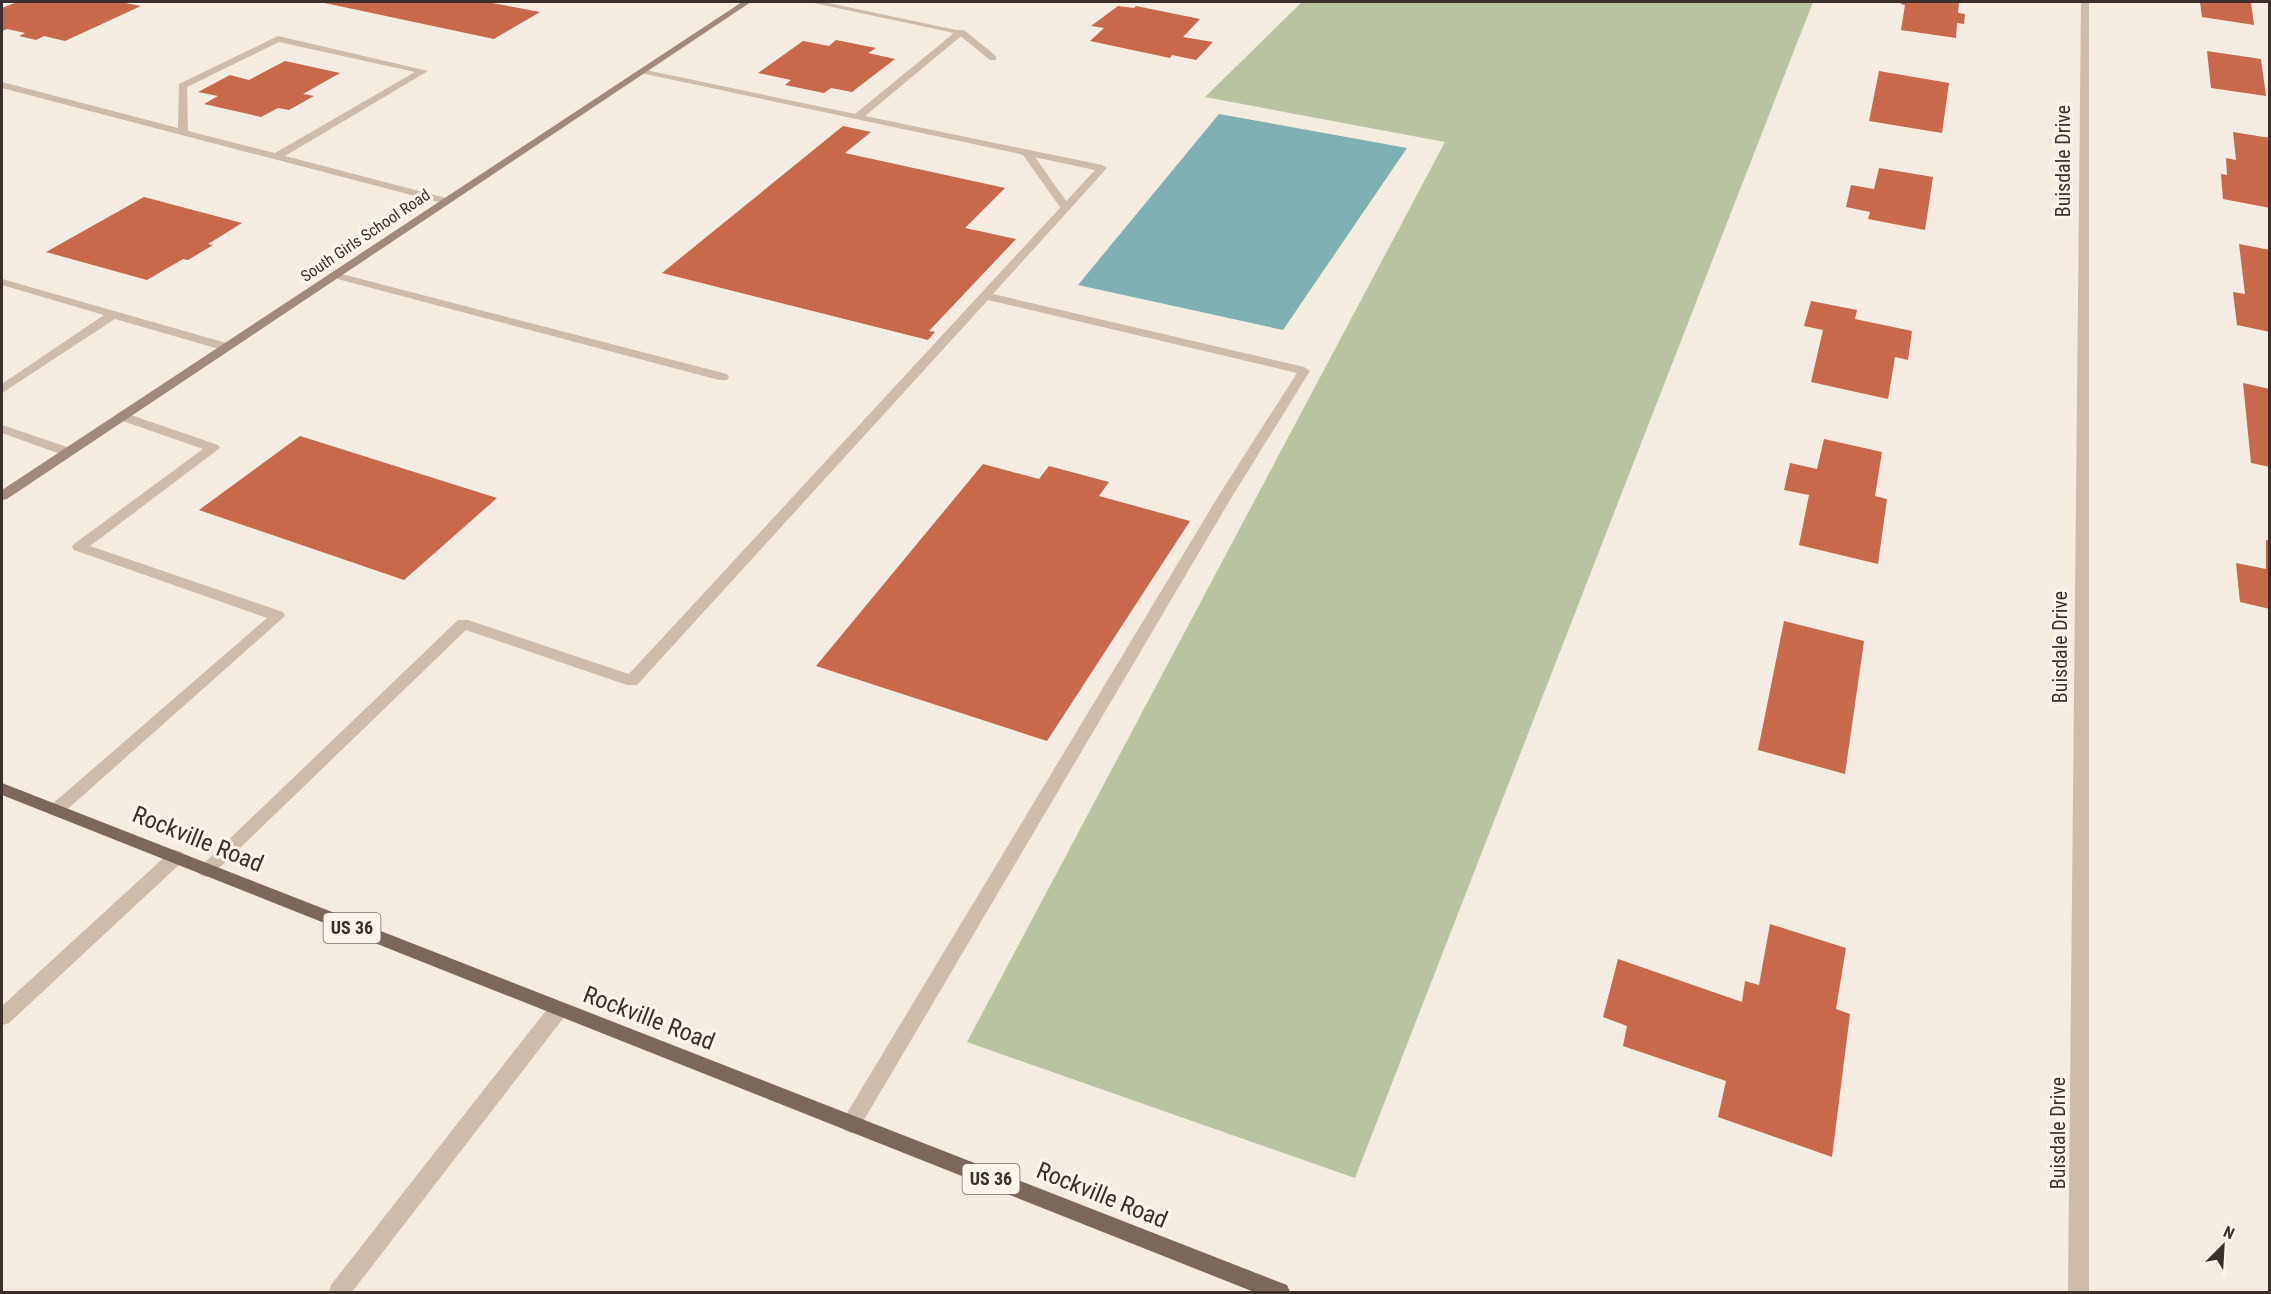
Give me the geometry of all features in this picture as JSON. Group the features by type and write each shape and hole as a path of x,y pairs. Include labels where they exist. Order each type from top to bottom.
{"main road":[{"name":"South Girls School Road","path":"2,496 747,2"},
{"name":"Rockville Road","path":"2,789 1279,1293"}],"street":[{"path":"813,2 961,32 993,58"},
{"name":"Buisdale Drive","path":"2078,1293 2085,2"},
{"path":"856,117 961,32"},
{"path":"183,132 182,86 278,39 423,71 276,157"},
{"path":"206,870 463,624 632,681 987,297 1102,168 641,72"},
{"path":"2,85 446,201"},
{"path":"1026,152 1066,208"},
{"path":"334,275 723,377"},
{"path":"2,282 226,347"},
{"path":"851,1124 1226,495 1304,371 987,297"},
{"path":"2,389 113,315"},
{"path":"56,810 278,616 79,546 213,448 122,416"},
{"path":"2,429 68,452"},
{"path":"2,1017 176,857"},
{"path":"339,1293 558,1010"}],"green space":[{"path":"1302,2 1813,2 1355,1178 967,1042 1445,142 1205,97"}],"water":[{"path":"1219,114 1407,148 1283,330 1078,285"}],"building":[{"path":"17,2 120,2 141,6 65,41 44,36 36,40 19,36 25,33 7,29 2,31 2,8"},
{"path":"320,2 487,2 540,12 494,39"},
{"path":"1901,2 1959,2 1958,13 1965,14 1964,24 1957,23 1956,38 1901,30 1905,5"},
{"path":"2200,2 2251,2 2254,25 2202,17"},
{"path":"1118,6 1134,8 1136,6 1200,19 1183,37 1213,42 1196,60 1172,55 1170,58 1090,41 1104,28 1091,26"},
{"path":"836,40 876,48 868,53 895,59 852,92 831,88 824,93 785,85 791,80 758,73 803,41 829,46"},
{"path":"2207,51 2261,59 2266,96 2211,88"},
{"path":"285,61 340,73 303,94 314,96 289,110 278,108 261,117 204,104 218,96 198,92 230,75 249,80"},
{"path":"1879,71 1949,83 1942,133 1869,121"},
{"path":"843,126 871,132 845,153 1005,188 965,228 1016,239 929,331 935,332 928,340 662,273"},
{"path":"2233,132 2270,138 2270,208 2223,199 2221,174 2227,175 2226,158 2236,160"},
{"path":"1879,168 1933,177 1925,230 1868,219 1870,212 1846,207 1851,185 1874,189"},
{"path":"144,197 242,223 208,244 213,245 188,260 183,259 147,280 46,252"},
{"path":"2239,244 2270,250 2270,332 2237,325 2233,292 2245,294"},
{"path":"1811,301 1857,310 1855,319 1912,331 1908,360 1895,357 1888,399 1811,382 1823,330 1804,326"},
{"path":"2243,383 2270,389 2270,467 2251,463"},
{"path":"300,436 497,498 404,580 199,510"},
{"path":"1824,439 1882,452 1875,496 1887,499 1878,564 1799,545 1809,495 1784,490 1790,463 1817,469"},
{"path":"983,464 1039,479 1049,466 1109,482 1099,496 1190,521 1047,741 816,666"},
{"path":"2266,540 2270,541 2270,609 2240,602 2236,563 2266,569"},
{"path":"1784,621 1864,641 1845,774 1758,750"},
{"path":"1770,924 1846,948 1836,1009 1850,1014 1832,1157 1718,1117 1726,1081 1623,1046 1627,1026 1603,1017 1618,959 1742,1002 1745,981 1759,985"}]}
